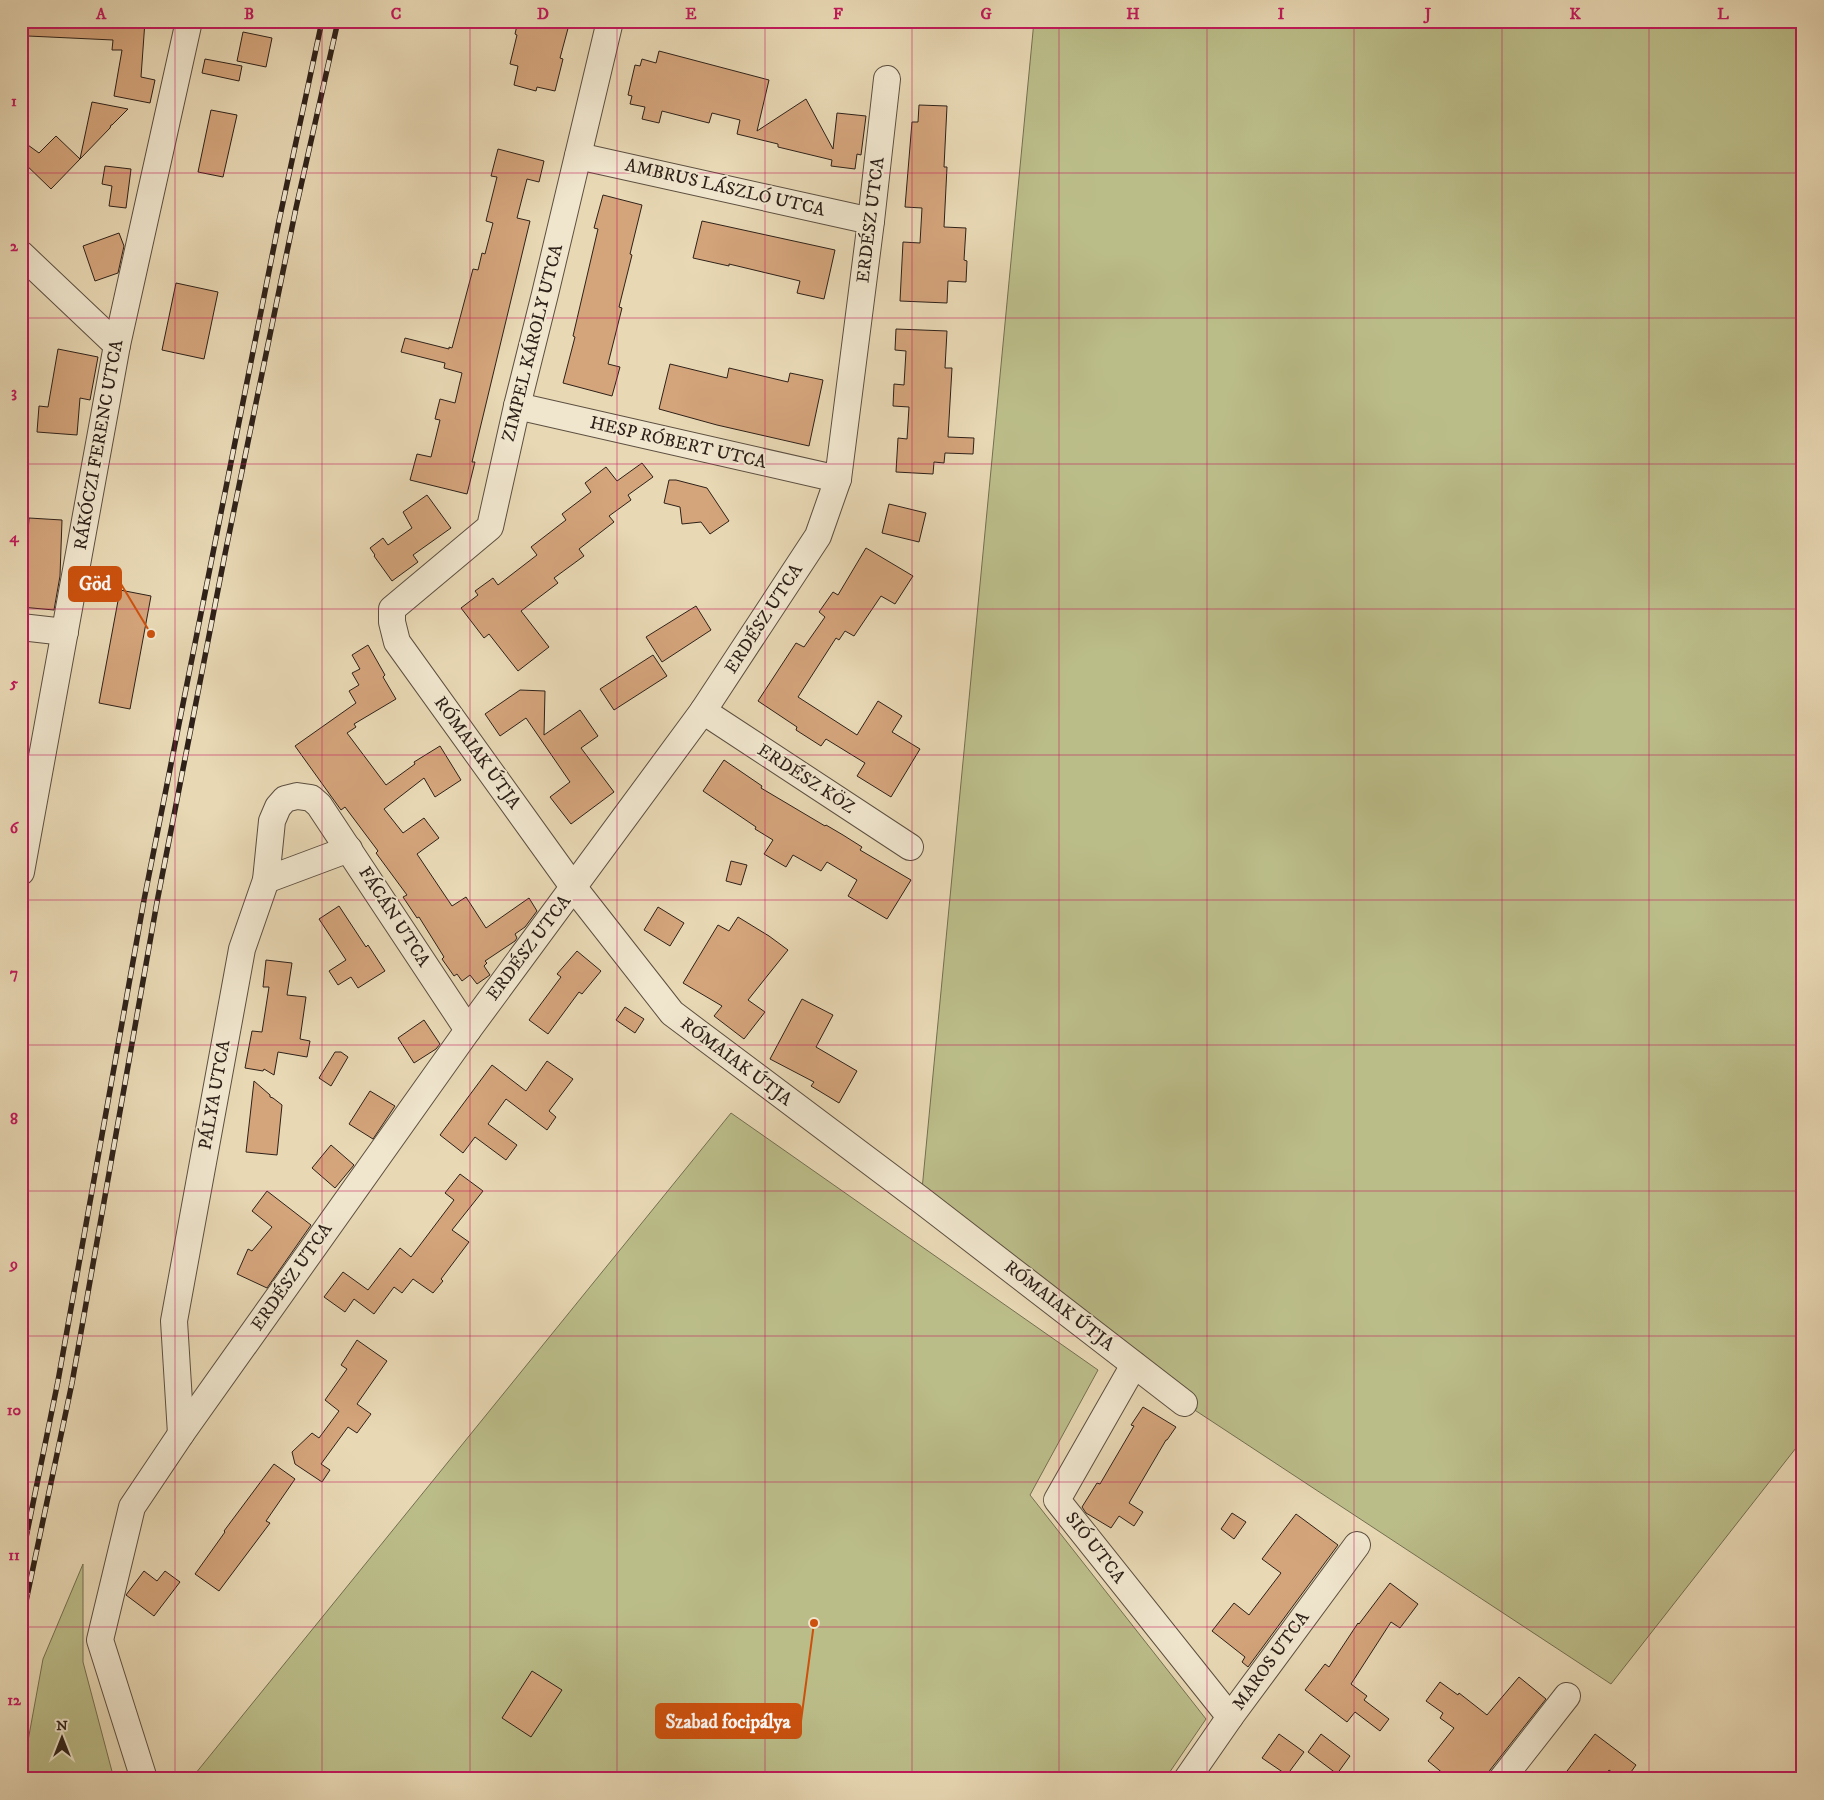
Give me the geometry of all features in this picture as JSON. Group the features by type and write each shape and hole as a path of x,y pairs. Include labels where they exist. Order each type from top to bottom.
{"street":[{"name":"RÁKÓCZI FERENC UTCA","path":"21,872 117,345 189,21"},
{"name":"ZIMPEL KÁROLY UTCA","path":"392,622 392,609 490,527 517,406 610,21"},
{"name":"ERDÉSZ UTCA","path":"144,1779 100,1640 132,1507 181,1434 468,1030 703,711 818,536 838,479 871,221 886,79"},
{"name":"AMBRUS LÁSZLÓ UTCA","path":"578,156 871,221"},
{"path":"21,254 117,345"},
{"name":"HESP RÓBERT UTCA","path":"517,406 838,479"},
{"name":"RÓMAIAK ÚTJA","path":"392,622 397,642 574,888 672,1014 921,1200 1184,1404"},
{"path":"21,627 65,632"},
{"name":"ERDÉSZ KÖZ","path":"703,711 910,847"},
{"name":"PÁLYA UTCA","path":"181,1434 174,1321 242,949 266,880 272,821 278,807 285,799 297,796 311,798 319,804"},
{"name":"FÁCÁN UTCA","path":"319,804 468,1030"},
{"path":"266,880 349,849"},
{"name":"SIÓ UTCA","path":"1134,1365 1057,1500 1230,1717"},
{"name":"MAROS UTCA","path":"1187,1779 1230,1717 1357,1545"},
{"path":"1502,1779 1567,1696"}],"green space":[{"path":"1034,21 1803,21 1803,1439 1611,1684 1184,1403 921,1200"},
{"path":"731,1113 1098,1370 1030,1495 1206,1719 1165,1779 191,1779"},
{"path":"83,1564 83,1662 114,1779 21,1779 43,1659"}],"building":[{"path":"29,21 145,21 141,77 155,80 150,103 114,96 122,50 112,50 113,40 28,36"},
{"path":"518,21 570,21 560,58 563,59 555,91 537,87 536,91 514,85 518,66 510,64 517,35 515,34"},
{"path":"243,32 272,38 266,67 237,61"},
{"path":"659,51 769,80 757,131 806,99 833,149 837,113 866,116 861,155 857,154 855,169 831,166 832,160 778,147 778,144 737,134 740,120 712,113 709,123 662,111 659,123 642,119 645,107 630,104 632,96 628,95 635,65 640,66 642,59 656,63"},
{"path":"205,59 242,66 239,81 202,73"},
{"path":"92,102 128,109 111,125 110,128 51,189 21,160 21,140 39,153 56,136 80,159"},
{"path":"919,105 947,106 944,167 947,167 944,227 966,228 964,260 967,261 966,282 948,281 947,303 900,301 903,242 920,243 922,208 905,207 912,122 918,122"},
{"path":"211,110 237,115 223,177 198,172"},
{"path":"498,149 544,161 539,182 527,179 517,218 530,221 472,462 475,462 467,494 410,480 417,454 431,457 440,420 435,419 440,399 455,403 462,373 444,368 445,363 401,352 405,338 449,349 449,347 452,348 473,269 478,270 482,253 485,254 493,223 486,221 497,177 491,176"},
{"path":"105,166 131,169 126,208 109,206 112,186 102,184"},
{"path":"603,195 642,205 619,307 622,308 608,364 620,367 612,396 563,383 575,337 573,336 598,229 594,228"},
{"path":"702,221 835,250 824,299 797,293 800,281 729,264 729,266 693,258"},
{"path":"119,233 124,246 118,273 95,281 83,246"},
{"path":"176,283 218,292 204,359 162,350"},
{"path":"896,329 947,331 945,368 952,368 948,437 974,438 973,454 945,453 944,463 934,462 933,474 896,472 898,438 907,439 909,407 893,406 894,384 904,385 906,351 895,350"},
{"path":"58,349 98,357 90,400 80,398 77,435 37,432 39,406 48,407"},
{"path":"670,364 727,378 729,368 788,382 790,373 823,380 809,446 717,425 659,409"},
{"path":"642,463 653,477 628,495 631,500 609,516 614,522 579,549 584,556 554,578 558,583 521,611 549,647 518,671 489,634 484,638 461,608 478,595 475,591 493,578 498,585 537,555 531,547 566,520 562,514 591,492 585,483 606,467 617,481"},
{"path":"669,480 707,488 729,521 710,534 701,522 682,524 680,507 664,503"},
{"path":"427,495 451,528 413,555 418,562 392,581 370,548 383,538 388,545 412,528 403,512"},
{"path":"889,504 926,513 919,542 882,533"},
{"path":"29,518 62,520 60,576 54,610 21,607 21,573 25,573"},
{"path":"866,548 913,576 895,604 881,596 854,636 845,631 839,640 836,638 798,697 857,735 878,701 902,716 892,732 920,749 891,797 857,776 865,763 826,739 821,746 796,730 797,727 758,701 796,643 804,647 825,617 819,612 833,592 838,595"},
{"path":"120,590 151,596 130,709 99,703"},
{"path":"696,606 711,630 662,662 646,637"},
{"path":"368,645 396,699 354,724 356,727 347,733 386,785 415,764 414,762 440,746 461,780 435,797 424,778 384,809 403,833 424,818 439,838 417,854 452,906 466,897 486,928 529,898 537,911 525,927 515,934 517,938 515,941 485,961 487,963 484,966 490,975 477,984 470,975 462,981 457,974 454,976 442,959 444,957 419,917 417,918 403,897 407,895 376,853 378,851 345,807 341,810 295,746 356,703 349,691 359,685 352,673 360,669 352,655"},
{"path":"653,655 667,676 614,710 600,689"},
{"path":"520,690 545,691 544,735 580,710 598,736 581,748 614,792 571,824 550,797 570,782 526,718 500,736 485,714"},
{"path":"724,760 762,786 761,788 843,835 862,847 860,850 911,880 887,919 848,896 857,880 827,862 821,871 793,855 786,867 764,854 773,840 703,791"},
{"path":"731,861 747,865 741,885 726,881"},
{"path":"339,906 366,947 368,945 385,971 358,988 351,977 338,985 329,971 346,960 319,919"},
{"path":"658,907 684,923 670,946 644,930"},
{"path":"738,917 788,950 748,1000 765,1012 744,1039 714,1016 722,1006 683,983 718,925 729,931"},
{"path":"577,951 601,971 582,994 579,992 548,1034 529,1020 561,977 557,974"},
{"path":"266,960 292,963 287,995 306,997 300,1039 310,1041 307,1057 278,1052 274,1075 264,1069 263,1071 245,1068 252,1031 262,1032 269,987 263,987"},
{"path":"802,999 833,1015 816,1047 857,1071 839,1103 811,1086 814,1082 770,1059"},
{"path":"625,1007 644,1019 635,1033 616,1020"},
{"path":"424,1020 440,1044 436,1049 414,1063 398,1038"},
{"path":"335,1052 341,1052 348,1057 331,1086 319,1078"},
{"path":"547,1061 573,1079 549,1111 556,1117 547,1130 506,1099 488,1124 517,1145 506,1160 475,1137 463,1153 440,1135 492,1065 526,1091"},
{"path":"254,1081 270,1097 282,1105 277,1155 246,1152"},
{"path":"370,1091 395,1106 373,1139 349,1124"},
{"path":"331,1145 354,1165 335,1188 312,1168"},
{"path":"460,1174 483,1191 452,1230 469,1242 441,1279 443,1281 433,1293 413,1279 402,1293 394,1287 374,1314 354,1299 345,1312 324,1297 343,1272 368,1290 400,1248 411,1257 454,1200 445,1193"},
{"path":"267,1191 311,1225 267,1288 237,1274 248,1249 252,1251 272,1227 252,1211"},
{"path":"357,1340 387,1361 357,1404 371,1414 357,1433 348,1427 321,1464 330,1470 322,1482 295,1464 292,1452 312,1433 319,1438 339,1411 325,1400 347,1369 341,1365"},
{"path":"1143,1407 1176,1427 1166,1440 1129,1503 1143,1512 1134,1526 1119,1516 1111,1528 1086,1513 1082,1507 1097,1483 1100,1484 1134,1426 1131,1425"},
{"path":"274,1464 295,1479 266,1521 270,1523 219,1591 195,1574 224,1531"},
{"path":"1232,1513 1246,1522 1234,1539 1221,1529"},
{"path":"1296,1514 1338,1545 1248,1667 1242,1662 1245,1657 1212,1631 1234,1603 1249,1615 1281,1573 1262,1559"},
{"path":"144,1571 157,1581 165,1571 180,1582 154,1616 126,1595"},
{"path":"1390,1583 1418,1604 1400,1628 1391,1622 1351,1684 1367,1696 1364,1700 1389,1719 1380,1731 1355,1712 1347,1722 1305,1690 1325,1664 1329,1667 1358,1623"},
{"path":"532,1671 562,1690 531,1737 502,1718"},
{"path":"1519,1677 1546,1699 1490,1770 1486,1779 1450,1779 1428,1761 1454,1728 1440,1718 1443,1713 1426,1701 1440,1682 1458,1695 1459,1693 1487,1715"},
{"path":"1279,1734 1304,1752 1287,1775 1262,1758"},
{"path":"1321,1734 1350,1756 1337,1774 1308,1752"},
{"path":"1595,1734 1636,1765 1626,1779 1621,1779 1609,1770 1603,1779 1561,1779"}],"railway":[{"path":"21,1562 58,1381 144,900 279,221 322,21"},
{"path":"21,1625 72,1383 157,902 225,554 296,208 338,21"}],"place":[{"name":"Göd","path":"151,634"},
{"name":"Szabad focipálya","path":"814,1623"}]}
